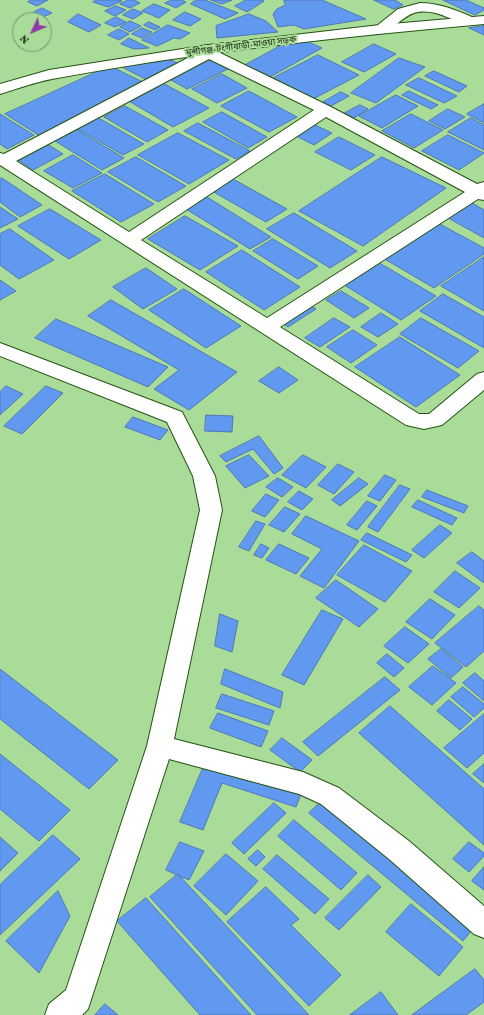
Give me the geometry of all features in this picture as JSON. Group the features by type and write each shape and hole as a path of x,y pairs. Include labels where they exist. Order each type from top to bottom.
{"street":[{"name":"মুন্সীগঞ্জ-টংগীবাড়ী-মাওয়া সড়ক","path":"0,89 49,75 208,51 380,29 477,20"},
{"path":"482,191 208,51 2,159 413,420 424,422 435,420 484,379"},
{"path":"129,240 325,110"},
{"path":"267,327 482,191"},
{"path":"0,349 175,417 204,476 212,510 160,746 78,999 60,1015"},
{"path":"160,746 303,784 330,796 399,850 484,924"}],"building":[{"path":"31,0 48,0 37,6 28,2"},
{"path":"96,0 122,1 108,7 93,2"},
{"path":"128,0 134,0 140,3 130,8 120,4"},
{"path":"172,0 181,0 186,2 176,8 165,3"},
{"path":"196,0 205,0 238,13 225,19 191,4"},
{"path":"211,0 232,0 222,4"},
{"path":"246,0 264,1 247,12 235,6"},
{"path":"284,0 322,0 366,19 304,29 294,25 278,27 273,14 277,9 285,5"},
{"path":"374,0 395,0 403,5 394,9"},
{"path":"443,0 466,0 484,8 484,10 475,15"},
{"path":"154,4 170,10 159,18 142,11"},
{"path":"116,6 126,10 115,16 105,11"},
{"path":"42,8 50,12 35,12"},
{"path":"133,9 143,13 133,19 123,15"},
{"path":"185,12 201,19 190,26 173,20"},
{"path":"78,14 101,25 89,32 68,22"},
{"path":"249,14 266,21 278,32 217,38 216,26"},
{"path":"116,17 126,22 115,27 105,23"},
{"path":"130,21 141,26 130,32 120,27"},
{"path":"149,22 160,27 155,30 144,25"},
{"path":"168,25 190,33 180,39 174,38 157,46 142,40"},
{"path":"484,26 484,35 469,28"},
{"path":"142,28 152,32 142,38 132,34"},
{"path":"119,29 129,34 119,40 108,35"},
{"path":"297,37 322,48 270,77 245,65"},
{"path":"129,38 149,48 134,49 121,44"},
{"path":"374,44 396,54 364,72 342,62"},
{"path":"318,55 359,75 313,99 273,78"},
{"path":"207,56 230,68 187,89 164,76"},
{"path":"399,58 425,67 376,103 351,93"},
{"path":"168,59 180,64 147,80 118,65"},
{"path":"110,66 145,83 40,136 5,114"},
{"path":"434,71 467,86 459,92 425,76"},
{"path":"222,74 247,88 217,103 192,89"},
{"path":"419,78 457,96 444,103 406,85"},
{"path":"157,80 209,108 173,127 122,97"},
{"path":"249,91 297,117 269,132 221,106"},
{"path":"409,91 438,105 431,109 402,95"},
{"path":"341,92 349,96 331,106 323,102"},
{"path":"396,95 418,106 382,128 359,116"},
{"path":"484,104 484,123 467,114"},
{"path":"360,105 368,109 354,118 345,113"},
{"path":"125,106 168,130 147,142 104,117"},
{"path":"448,109 465,117 445,129 429,121"},
{"path":"222,112 267,137 248,148 203,122"},
{"path":"0,114 34,135 7,149 0,144"},
{"path":"411,114 443,130 414,148 382,131"},
{"path":"97,117 144,144 123,155 76,128"},
{"path":"471,118 484,125 484,150 448,132"},
{"path":"198,123 250,151 236,159 184,131"},
{"path":"313,124 332,133 314,145 294,135"},
{"path":"77,130 124,158 102,170 55,141"},
{"path":"178,133 229,160 189,184 138,155"},
{"path":"448,135 484,153 459,170 422,151"},
{"path":"339,137 375,155 351,170 315,152"},
{"path":"42,141 63,154 33,170 12,156"},
{"path":"73,155 102,173 73,188 44,171"},
{"path":"136,157 186,186 158,202 108,172"},
{"path":"382,157 446,188 363,246 299,211"},
{"path":"105,174 154,204 121,222 72,191"},
{"path":"2,178 42,205 20,217 0,202 0,179"},
{"path":"233,179 287,209 266,222 212,191"},
{"path":"207,197 271,237 250,249 186,209"},
{"path":"467,200 484,210 484,238 443,215"},
{"path":"0,207 18,219 0,228"},
{"path":"50,209 101,240 69,259 18,226"},
{"path":"294,213 357,251 330,268 267,229"},
{"path":"185,216 238,246 200,270 148,239"},
{"path":"438,223 484,248 484,254 434,288 383,258"},
{"path":"10,229 54,260 19,279 0,265 0,234"},
{"path":"273,239 318,266 298,279 253,251"},
{"path":"242,250 300,287 264,310 206,272"},
{"path":"484,257 484,311 441,286"},
{"path":"376,261 436,296 401,320 341,283"},
{"path":"146,268 177,289 143,309 113,287"},
{"path":"0,280 16,291 0,300"},
{"path":"184,289 241,326 206,348 149,310"},
{"path":"341,291 369,308 354,318 326,300"},
{"path":"443,294 484,317 484,348 420,311"},
{"path":"111,300 237,372 189,410 154,389 179,370 88,316"},
{"path":"303,300 316,309 288,327 274,318"},
{"path":"381,313 398,324 378,337 361,327"},
{"path":"334,318 350,327 320,347 305,338"},
{"path":"421,318 479,351 458,368 400,334"},
{"path":"56,319 168,367 148,387 35,338"},
{"path":"353,330 377,345 351,363 327,347"},
{"path":"400,337 460,375 416,407 355,367"},
{"path":"279,367 298,380 279,393 259,381"},
{"path":"6,386 23,394 0,415 0,392"},
{"path":"46,386 63,393 22,434 4,426"},
{"path":"206,415 233,416 232,432 205,431"},
{"path":"133,417 168,430 160,440 125,427"},
{"path":"259,436 283,468 274,474 253,449 226,462 220,456"},
{"path":"249,455 269,476 245,488 226,466"},
{"path":"303,455 326,467 306,488 282,475"},
{"path":"338,464 354,472 334,494 318,485"},
{"path":"385,475 396,480 380,501 368,496"},
{"path":"278,478 293,487 282,497 266,487"},
{"path":"359,478 368,484 340,506 332,500"},
{"path":"400,485 410,489 378,532 368,527"},
{"path":"427,490 468,506 464,513 422,497"},
{"path":"299,491 313,499 302,510 288,502"},
{"path":"266,494 279,500 265,517 252,511"},
{"path":"418,500 457,518 452,525 412,507"},
{"path":"367,501 377,506 357,530 347,525"},
{"path":"285,507 300,514 284,532 269,525"},
{"path":"306,516 359,541 324,588 300,576 322,549 292,534"},
{"path":"256,521 265,524 249,551 239,547"},
{"path":"440,525 452,533 424,558 412,550"},
{"path":"367,533 412,555 406,562 361,540"},
{"path":"261,544 269,548 262,558 254,555"},
{"path":"279,544 309,558 296,574 266,560"},
{"path":"364,545 412,571 385,602 337,575"},
{"path":"472,552 484,561 484,583 457,563"},
{"path":"455,571 480,588 459,608 434,592"},
{"path":"336,580 378,609 359,627 316,598"},
{"path":"430,599 455,615 432,639 406,622"},
{"path":"479,606 484,610 484,651 466,667 435,643"},
{"path":"322,610 343,619 304,685 282,675"},
{"path":"220,614 238,621 232,652 215,646"},
{"path":"405,627 429,644 408,663 384,646"},
{"path":"441,649 463,667 451,678 428,659"},
{"path":"387,654 404,668 394,677 377,663"},
{"path":"433,666 456,683 432,705 409,687"},
{"path":"0,669 118,760 89,789 0,719"},
{"path":"225,669 283,692 280,708 221,684"},
{"path":"475,673 484,681 484,701 463,683"},
{"path":"385,677 400,690 318,756 303,742"},
{"path":"463,687 484,704 484,708 474,717 451,697"},
{"path":"222,694 274,711 269,725 216,708"},
{"path":"449,700 472,719 460,730 437,711"},
{"path":"390,706 484,789 484,845 359,733"},
{"path":"218,713 268,731 261,747 210,728"},
{"path":"484,714 484,753 467,768 444,748"},
{"path":"282,738 312,760 300,772 270,750"},
{"path":"0,754 70,810 39,841 0,809"},
{"path":"206,761 302,791 296,807 222,783 203,830 180,822"},
{"path":"484,764 484,783 473,774"},
{"path":"323,800 476,925 463,941 309,813"},
{"path":"274,803 286,813 244,854 232,843"},
{"path":"294,820 357,873 341,890 278,836"},
{"path":"53,835 80,859 0,935 0,885"},
{"path":"0,837 18,853 0,871"},
{"path":"180,842 204,851 189,880 166,870"},
{"path":"469,842 484,853 484,856 469,872 453,859"},
{"path":"258,850 265,857 256,866 248,859"},
{"path":"226,854 258,881 226,915 194,886"},
{"path":"277,855 329,899 315,914 263,869"},
{"path":"484,867 484,890 472,881"},
{"path":"178,874 309,1015 257,1015 150,897"},
{"path":"368,875 381,887 339,930 325,918"},
{"path":"266,887 299,919 291,925 341,975 309,1006 227,922"},
{"path":"58,891 70,916 39,973 6,941"},
{"path":"146,898 251,1015 200,1015 117,921"},
{"path":"411,904 463,947 439,976 386,932"},
{"path":"475,969 484,980 484,1002 466,1015 412,1015"},
{"path":"381,992 398,1015 350,1015"},
{"path":"105,1004 118,1015 95,1015"}]}
